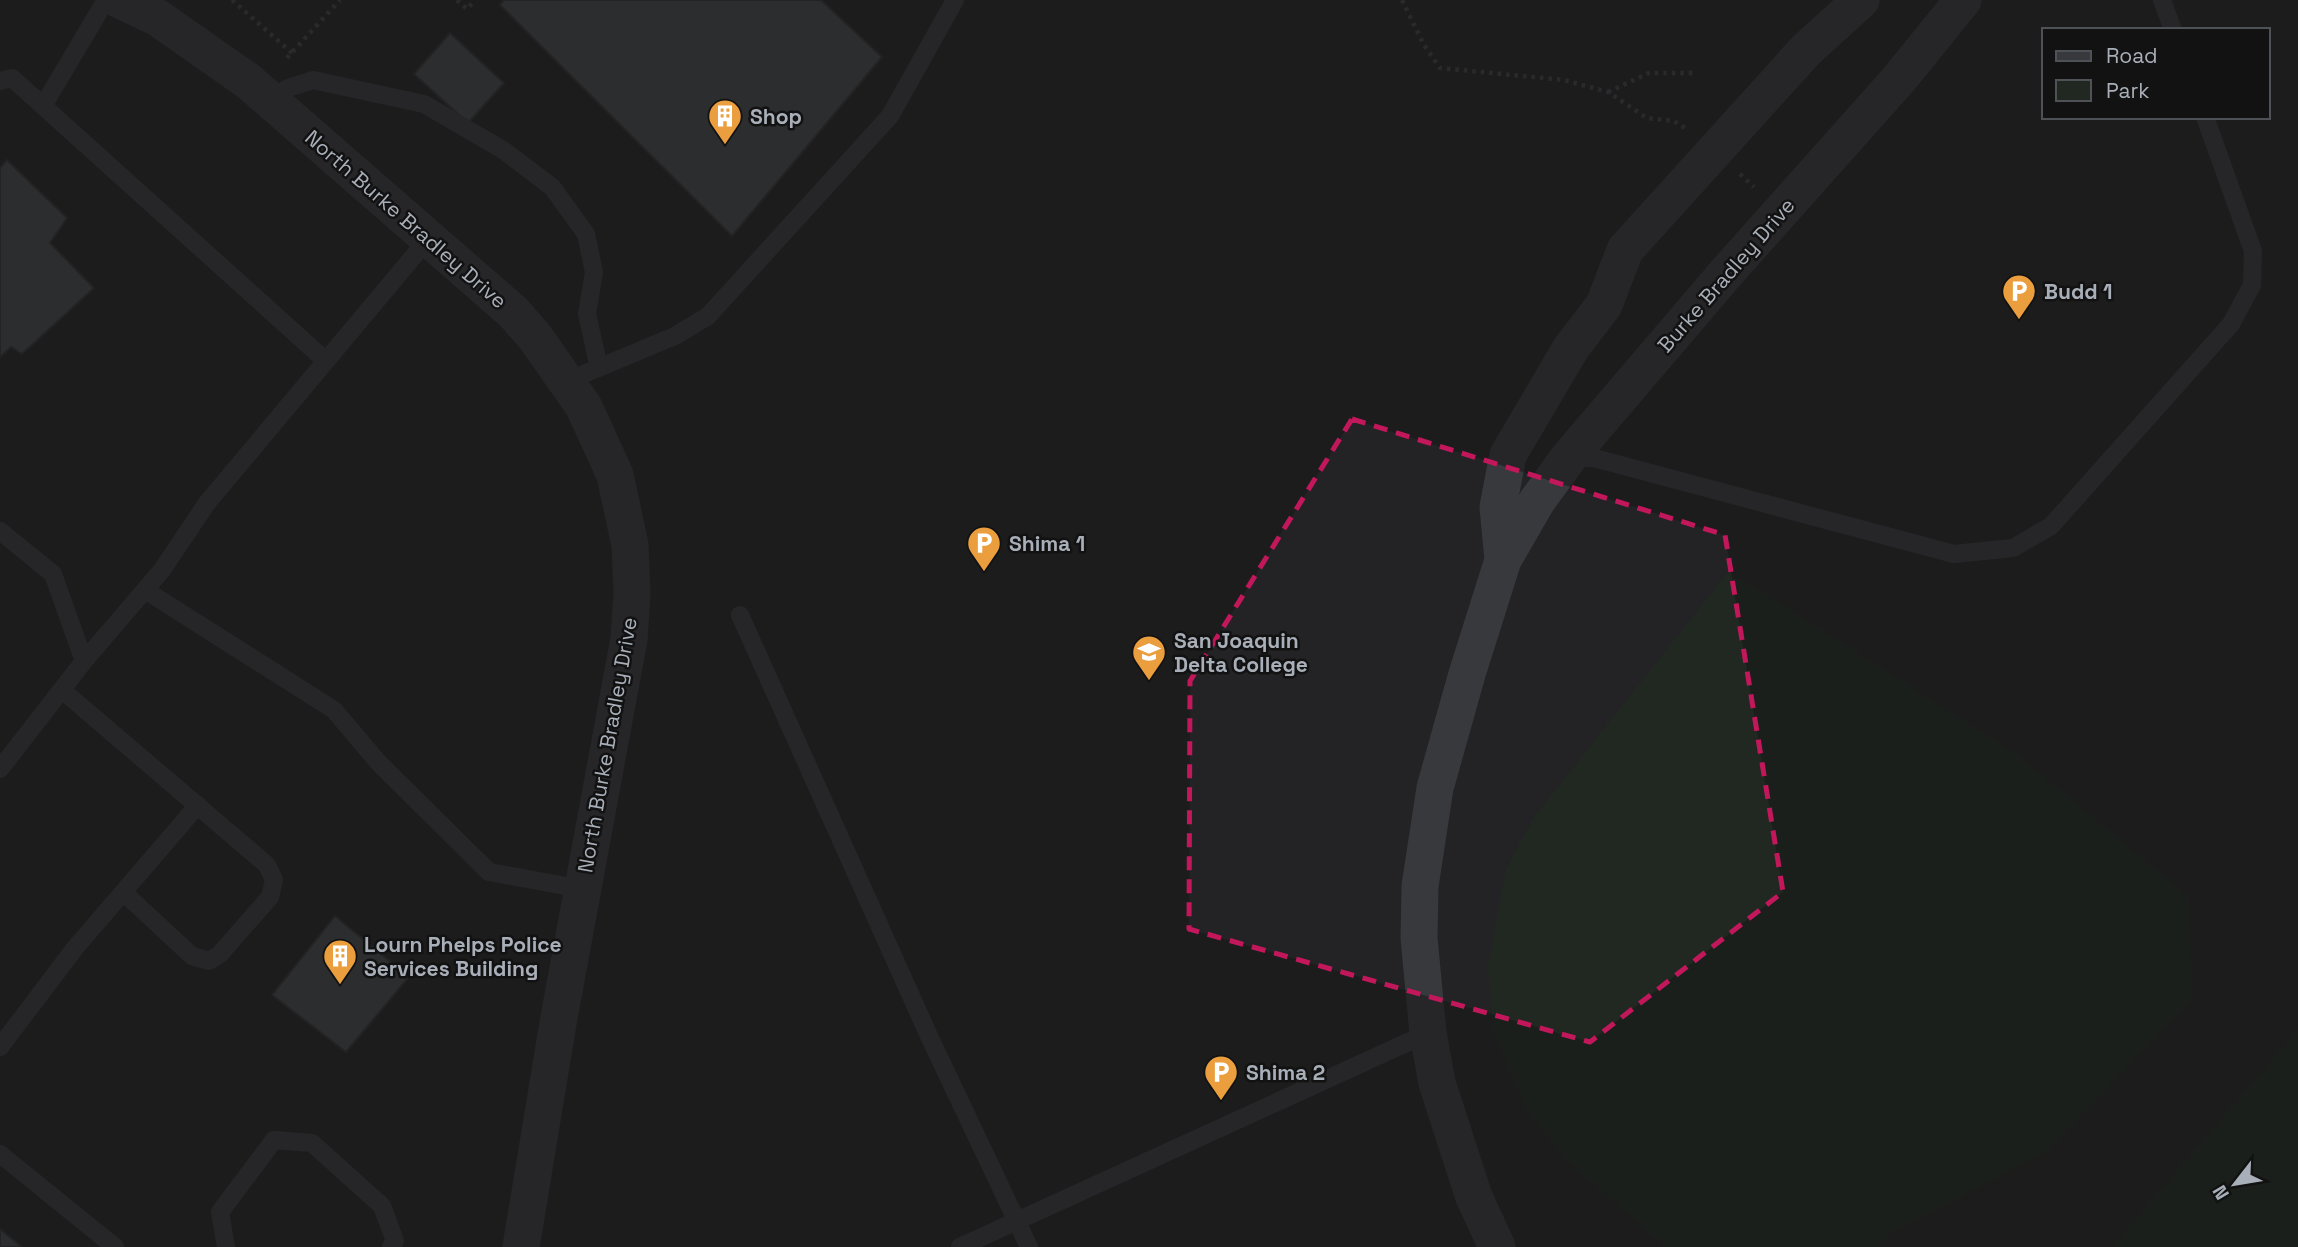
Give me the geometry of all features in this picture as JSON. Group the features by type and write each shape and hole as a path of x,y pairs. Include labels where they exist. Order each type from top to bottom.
{"street":[{"name":"North Burke Bradley Drive","path":"120,0 159,18 225,62 513,312 536,337 583,374 584,407 615,475 630,545 632,593 629,639 558,1023 521,1247"},
{"name":"Burke Bradley Drive","path":"1503,560 1498,507 1508,455 1571,348 1604,305 1625,250 1806,50 1861,0"},
{"name":"Burke Bradley Drive","path":"1497,1247 1474,1197 1437,1083 1428,1033 1419,937 1420,899 1435,788 1463,686 1503,560 1537,501 1569,457 1780,212 1899,79 1963,0"}],"lane":[{"path":"43,106 106,0"},
{"path":"264,95 313,80 424,104 503,150 552,187 586,234 594,272 587,314 583,374 675,336 708,316 890,116 955,0"},
{"path":"2162,0 2172,28"},
{"path":"0,81 12,78 326,361"},
{"path":"1569,457 1594,458 1954,554 2013,548 2051,526 2231,324 2252,285 2253,251 2206,119"},
{"path":"0,769 84,661 162,570 207,503 428,239"},
{"path":"0,531 53,574 84,661"},
{"path":"145,590 334,710 378,762 489,872 582,889"},
{"path":"740,615 929,1036 1029,1247"},
{"path":"62,690 267,866 274,880 270,897 220,954 209,961 192,956 123,892"},
{"path":"0,1047 75,948 198,805"},
{"path":"960,1247 1016,1219 1428,1033"},
{"path":"226,1247 220,1212 274,1140 312,1143 382,1206 395,1241 391,1247"},
{"path":"0,1154 115,1247"}],"path":[{"path":"232,0 292,53"},
{"path":"264,95 292,53 341,0"},
{"path":"457,0 467,9 475,0"},
{"path":"1402,0 1424,45 1440,68 1564,80 1608,92 1647,118 1674,121 1714,149 1780,212"},
{"path":"1608,92 1649,73 1693,73"}],"highlighted area":[{"path":"1352,419 1725,535 1783,892 1590,1042 1189,929 1190,681"}],"shaded area":[{"name":"San Joaquin Delta College","path":"0,0 2298,0 2298,1247 0,1247"}],"green space":[{"path":"1729,571 2016,754 2188,896 2193,998 2048,1150 1889,1234 1877,1247 1666,1247 1570,1163 1528,1112 1493,1031 1488,966 1506,869 1534,817"},
{"path":"2298,1030 2298,1247 2112,1247"}],"building":[{"name":"Shop","path":"504,0 821,0 882,57 732,236 500,5"},
{"path":"450,33 504,83 468,123 414,74"},
{"path":"7,160 67,218 50,243 94,288 22,354 11,347 0,357 0,168"},
{"name":"Lourn Phelps Police Services Building","path":"335,916 409,977 346,1052 272,995"},
{"path":"0,1229 22,1247 0,1247"}],"place":[{"name":"Shop","path":"725,146"},
{"name":"Budd 1","path":"2019,321"},
{"name":"Shima 1","path":"984,573"},
{"name":"San Joaquin Delta College","path":"1149,682"},
{"name":"Lourn Phelps Police Services Building","path":"340,986"},
{"name":"Shima 2","path":"1221,1102"}]}
